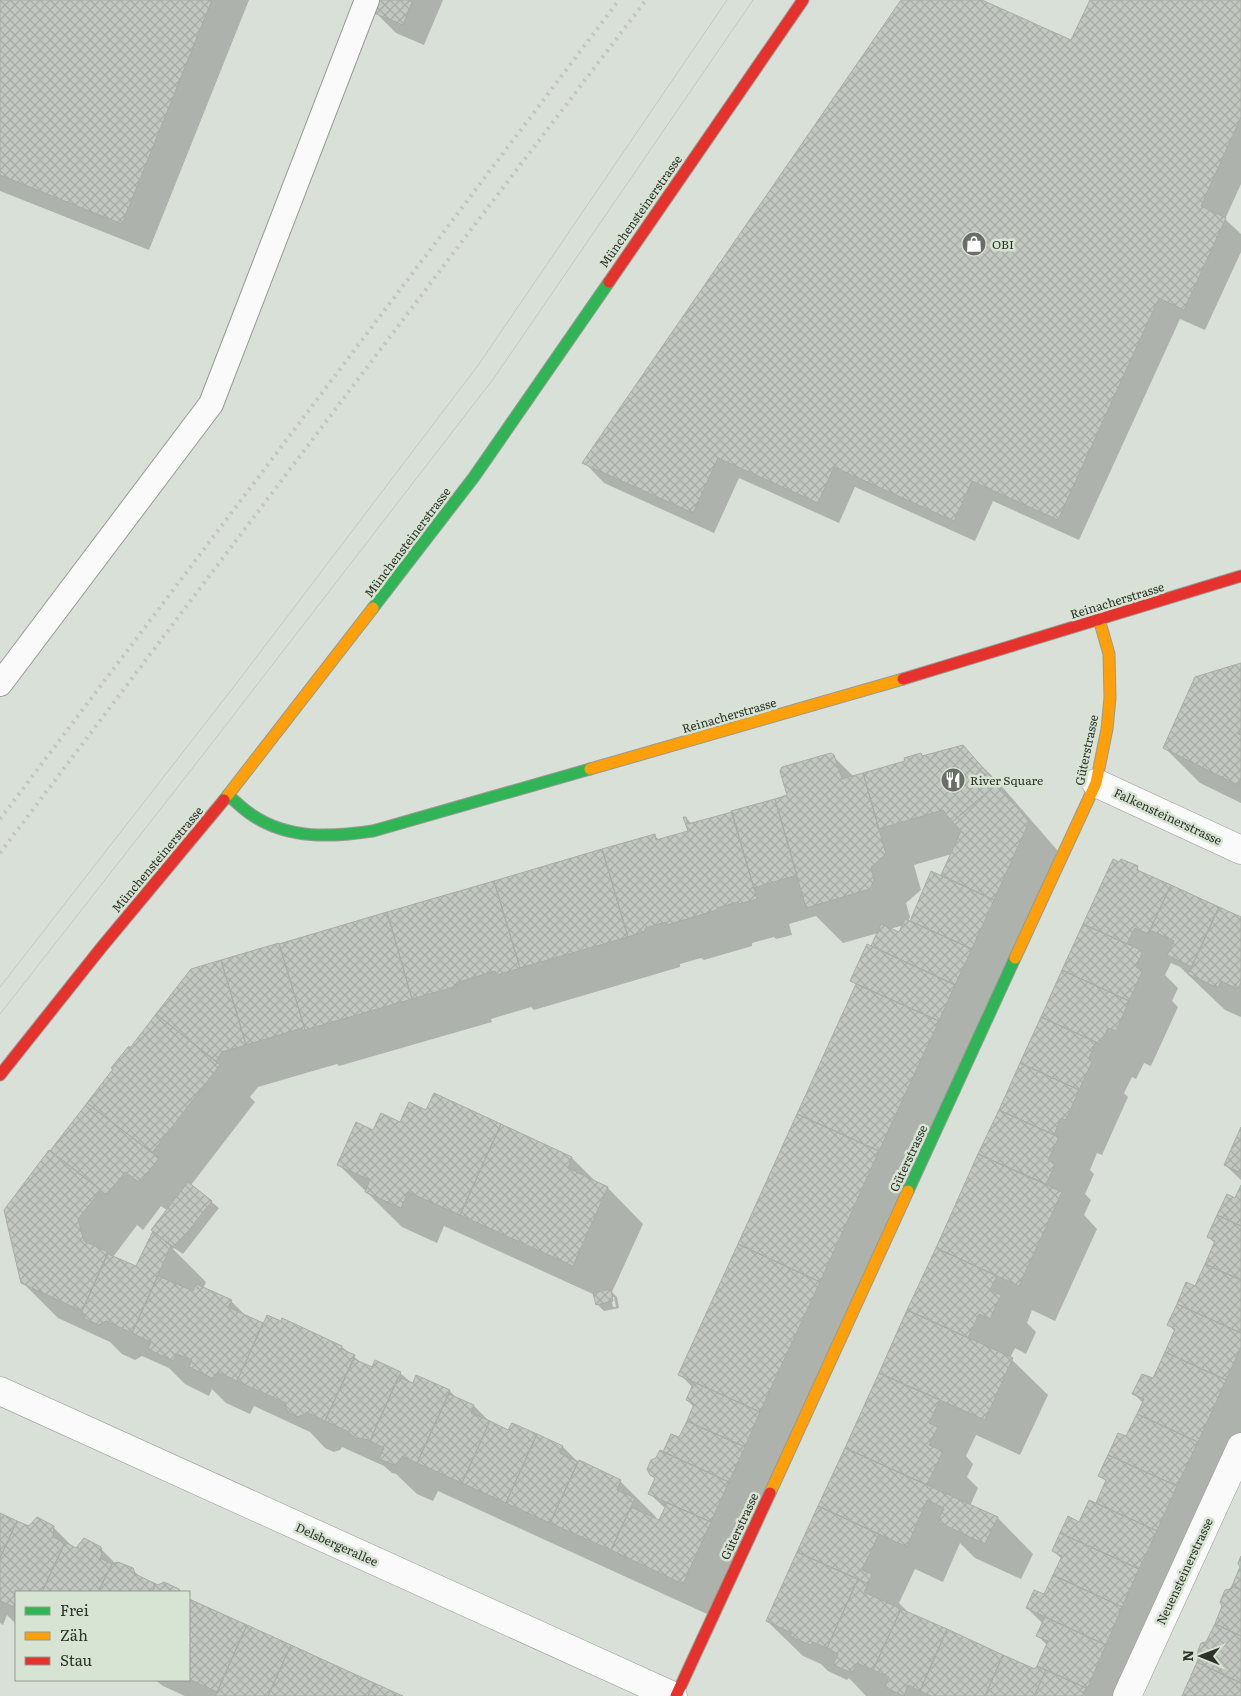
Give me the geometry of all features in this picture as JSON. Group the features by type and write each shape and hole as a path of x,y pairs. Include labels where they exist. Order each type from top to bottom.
{"main road":[{"name":"Münchensteinerstrasse","path":"0,1075 101,948 287,721 474,477 803,0"},
{"name":"Reinacherstrasse","path":"228,795 255,817 287,832 309,836 373,831 967,661 1241,576"},
{"name":"Güterstrasse","path":"674,1696 1096,783 1107,729 1110,698 1109,654 1099,619"}],"street":[{"name":"Falkensteinerstrasse","path":"1096,783 1241,850"},
{"name":"Delsbergerallee","path":"0,1391 674,1696"},
{"name":"Neuensteinerstrasse","path":"1127,1696 1241,1447"}],"lane":[{"path":"0,684 211,404 368,0"}],"building":[{"path":"0,0 212,0 122,224 0,175"},
{"path":"379,0 413,0 403,25 374,13"},
{"name":"OBI","path":"901,0 982,0 1071,40 1090,0 1241,0 1241,117 1201,206 1226,218 1184,310 1159,298 1058,520 972,481 954,521 834,467 818,503 718,458 693,513 582,463"},
{"path":"1241,663 1241,728 1238,734 1241,735 1241,778 1238,785 1163,748 1195,677"},
{"path":"963,745 997,784 952,822 943,810 879,829 863,773 905,761 904,758 921,753 922,756"},
{"path":"831,753 834,755 842,779 863,773 886,854 871,867 874,880 870,889 806,908 775,799 787,795 780,771 782,767"},
{"path":"997,784 1029,822 994,900 941,875 961,831 952,822"},
{"path":"775,799 797,875 754,888 731,811"},
{"path":"732,812 757,899 717,908 717,910 667,925 666,922 645,928 645,931 628,937 602,849 655,834 656,840 688,831 683,817 686,817 688,824"},
{"path":"602,849 628,937 520,968 494,881"},
{"path":"1113,859 1119,862 1121,859 1138,866 1137,870 1171,885 1148,934 1135,928 1127,944 1083,924"},
{"path":"931,871 994,900 972,949 910,921"},
{"path":"494,881 520,968 497,975 495,971 456,983 457,986 412,999 387,912"},
{"path":"1171,885 1219,907 1192,967 1167,955 1174,941 1150,930"},
{"path":"1219,907 1241,917 1241,982 1238,989 1221,981 1218,988 1188,974"},
{"path":"387,912 412,999 305,1030 279,944"},
{"path":"905,919 972,949 955,985 871,946 881,924 899,932"},
{"path":"1083,924 1143,951 1136,967 1143,970 1129,1001 1062,970"},
{"path":"279,943 305,1030 303,1031 302,1028 246,1045 221,960"},
{"path":"867,944 955,985 939,1021 850,981"},
{"path":"221,960 246,1045 222,1052 216,1061 156,1014 191,969"},
{"path":"1062,970 1129,1001 1116,1031 1108,1028 1100,1044 1041,1017"},
{"path":"856,984 939,1021 879,1151 797,1114"},
{"path":"156,1014 220,1065 152,1153 87,1103 113,1069 111,1068 129,1046 130,1048"},
{"path":"1041,1017 1096,1042 1089,1058 1093,1060 1079,1090 1020,1063"},
{"path":"1020,1063 1079,1090 1066,1120 1061,1118 1054,1135 999,1110"},
{"path":"434,1093 501,1124 460,1215 408,1192 401,1208 365,1192 370,1180 337,1165 356,1122 373,1130 381,1113 400,1122 409,1102 426,1110"},
{"path":"87,1103 159,1158 140,1183 125,1172 107,1195 50,1151"},
{"path":"999,1110 1059,1137 1048,1160 1056,1163 1046,1184 978,1154"},
{"path":"797,1114 879,1151 820,1282 738,1244"},
{"path":"501,1124 572,1157 568,1168 608,1187 573,1266 460,1215"},
{"path":"1241,1127 1241,1173 1224,1165"},
{"path":"49,1150 101,1190 78,1219 84,1241 108,1252 82,1311 21,1283 4,1210"},
{"path":"978,1154 1062,1192 1019,1286 936,1248"},
{"path":"188,1182 212,1201 175,1248 151,1230"},
{"path":"1241,1185 1241,1226 1217,1215 1227,1194 1235,1198"},
{"path":"1217,1215 1241,1226 1241,1280 1205,1264 1215,1241 1207,1237"},
{"path":"153,1231 171,1246 132,1333 106,1321 99,1325 85,1319 82,1311 108,1254 136,1266"},
{"path":"738,1244 820,1282 760,1412 678,1375"},
{"path":"936,1248 997,1276 990,1290 1001,1295 990,1319 979,1314 968,1338 907,1310"},
{"path":"1205,1264 1241,1280 1241,1333 1177,1304 1186,1282 1195,1286"},
{"path":"158,1276 193,1291 196,1284 232,1300 228,1307 263,1323 237,1381 218,1372 214,1379 189,1367 192,1360 177,1354 173,1361 148,1349 151,1342 132,1333"},
{"path":"611,1289 613,1301 596,1305 593,1293"},
{"path":"1177,1304 1241,1333 1241,1347 1226,1380 1165,1352 1175,1329 1167,1325"},
{"path":"907,1310 1013,1358 985,1420 879,1373"},
{"path":"267,1315 281,1321 282,1318 342,1346 341,1349 355,1355 325,1421 306,1412 297,1417 288,1412 286,1403 237,1381"},
{"path":"1165,1352 1226,1380 1198,1442 1137,1414 1144,1399 1132,1394 1142,1374 1153,1378"},
{"path":"354,1359 372,1367 375,1360 401,1372 370,1441 355,1438 347,1431 325,1421"},
{"path":"879,1373 940,1400 929,1423 938,1427 929,1445 943,1451 927,1485 845,1448"},
{"path":"416,1375 450,1390 417,1463 402,1456 397,1466 379,1459 384,1448 370,1441 398,1377 413,1383"},
{"path":"694,1382 760,1412 745,1447 687,1421 694,1404 686,1400"},
{"path":"449,1394 474,1405 471,1413 490,1421 462,1483 417,1463"},
{"path":"1137,1414 1198,1442 1177,1486 1108,1455 1118,1433 1126,1436"},
{"path":"490,1421 508,1430 512,1423 537,1434 506,1503 462,1483"},
{"path":"687,1421 745,1447 729,1482 663,1452 671,1434 679,1437"},
{"path":"537,1434 563,1446 560,1453 578,1462 550,1523 506,1503"},
{"path":"845,1448 998,1517 985,1544 938,1522 944,1508 927,1500 907,1547 818,1506"},
{"path":"660,1450 729,1482 711,1522 648,1494 655,1478 650,1475 647,1469 651,1460 656,1458"},
{"path":"1108,1455 1177,1486 1157,1531 1096,1503 1106,1480 1098,1476"},
{"path":"579,1460 621,1480 617,1490 635,1498 611,1550 550,1523"},
{"path":"1089,1500 1157,1531 1139,1569 1060,1533 1068,1516 1079,1522"},
{"path":"667,1503 711,1522 683,1584 611,1550 631,1507 659,1520"},
{"path":"818,1506 879,1534 862,1570 872,1574 868,1584 797,1552"},
{"path":"0,1513 17,1521 0,1558"},
{"path":"37,1517 54,1526 53,1537 65,1542 42,1591 15,1591 14,1607 0,1601 0,1558 17,1521 29,1526"},
{"path":"1060,1533 1139,1569 1122,1607 1053,1575 1062,1556 1052,1551"},
{"path":"84,1538 101,1547 102,1554 100,1558 112,1564 98,1591 42,1591 65,1542 76,1548"},
{"path":"797,1552 858,1579 827,1648 813,1642 811,1645 808,1644 790,1636 792,1633 766,1621"},
{"path":"1241,1556 1241,1590 1232,1586 1240,1567 1238,1563"},
{"path":"118,1562 133,1568 135,1574 156,1584 152,1591 98,1591 112,1564"},
{"path":"1053,1575 1122,1607 1106,1645 1026,1608 1034,1590 1044,1594"},
{"path":"858,1579 868,1584 864,1592 901,1609 873,1670 857,1663 852,1673 833,1665 838,1654 827,1648"},
{"path":"164,1582 180,1591 152,1591 156,1584"},
{"path":"1232,1586 1241,1590 1241,1636 1215,1624 1222,1606 1220,1602 1225,1590 1230,1589"},
{"path":"190,1599 247,1625 217,1692 190,1679"},
{"path":"901,1609 947,1629 920,1691 908,1685 904,1696 884,1687 889,1677 873,1670"},
{"path":"1045,1617 1106,1645 1088,1687 1086,1688 1037,1666 1048,1641 1036,1636"},
{"path":"1215,1624 1241,1636 1241,1683 1197,1662 1197,1654 1201,1643 1206,1642"},
{"path":"247,1625 291,1645 268,1696 215,1696"},
{"path":"947,1629 1003,1655 985,1696 931,1696 920,1691"},
{"path":"291,1645 374,1683 368,1696 268,1696"},
{"path":"1003,1655 1035,1669 1037,1666 1046,1670 1034,1696 985,1696"},
{"path":"1197,1662 1241,1683 1241,1696 1182,1696"},
{"path":"1046,1670 1086,1688 1082,1696 1034,1696"},
{"path":"374,1683 403,1696 368,1696"}],"tram line":[{"path":"0,987 239,680 479,364 727,0"},
{"path":"0,1014 494,378 753,0"}],"railway":[{"path":"0,819 619,0"},
{"path":"0,853 646,0"}],"traffic: fast":[{"path":"373,608 474,477 609,282"},
{"path":"224,800 228,795 252,815 281,829 311,835 342,835 373,831 590,769"},
{"path":"908,1191 1015,958"}],"traffic: slow":[{"path":"228,795 373,608"},
{"path":"1015,958 1096,783 1107,729 1110,698 1109,654 1099,619"},
{"path":"590,769 903,679"},
{"path":"770,1493 908,1191"}],"traffic: jam":[{"path":"609,282 803,0"},
{"path":"903,679 1241,576"},
{"path":"0,1075 101,948 224,800"},
{"path":"676,1696 770,1493"}],"place":[{"name":"OBI","path":"974,244"},
{"name":"River Square","path":"953,780"}]}
